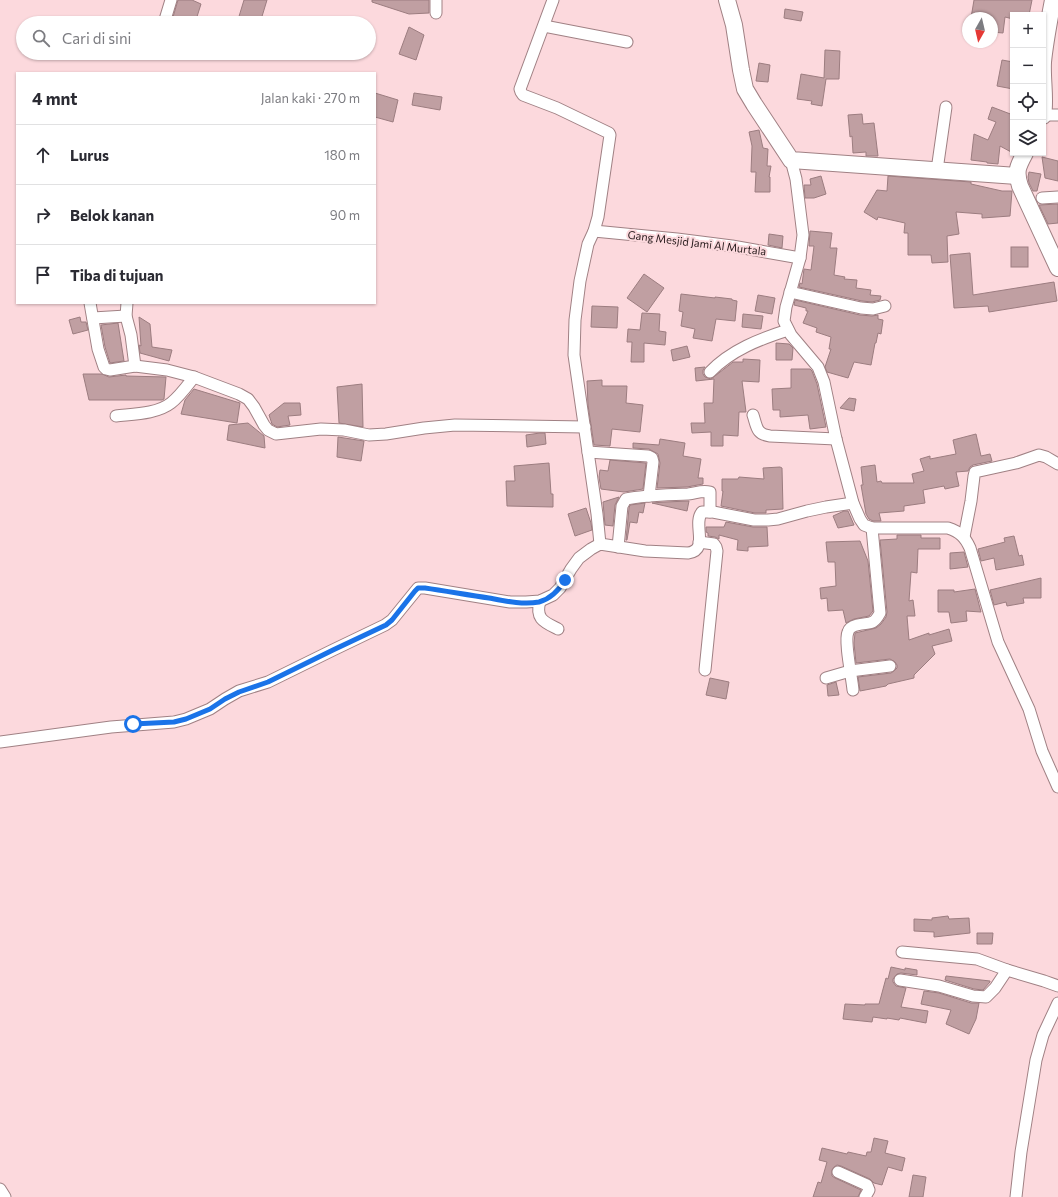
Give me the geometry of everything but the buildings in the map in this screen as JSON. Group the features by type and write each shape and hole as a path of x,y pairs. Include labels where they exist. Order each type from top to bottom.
{"street":[{"path":"166,16 171,0"},
{"path":"436,0 436,13"},
{"path":"553,0 520,89 521,92 523,95 557,108 609,133 610,135 598,217 588,244 580,281 575,320 574,355 600,544"},
{"path":"727,0 734,25 739,64 745,89 791,160 796,179 803,235 800,258 786,307 784,322 788,330 818,367 824,382 836,438 853,503 864,525 872,528 948,528 964,537 970,548 998,642 1028,709 1042,752 1058,787"},
{"path":"1043,84 1043,63 1053,0"},
{"path":"544,26 627,42"},
{"path":"937,170 946,107"},
{"path":"1046,115 1058,115"},
{"path":"1023,156 1020,162 1017,176 1020,186 1058,268"},
{"path":"791,160 1017,176"},
{"path":"1042,198 1058,196"},
{"name":"Gang Mesjid Jami Al Murtala","path":"594,231 685,240 800,258"},
{"path":"790,292 861,308 873,309 885,306"},
{"path":"90,304 98,349 106,369 110,370 135,366 167,370 194,377 239,394 248,399 268,430 276,434 321,429 344,430 369,435 455,425 585,427"},
{"path":"127,304 126,316 135,366"},
{"path":"93,318 126,316"},
{"path":"710,372 719,362 734,353 766,337 788,330"},
{"path":"116,416 150,411 164,407 172,402 194,377"},
{"path":"753,415 759,432 763,435 836,438"},
{"path":"588,452 648,456 652,458 654,462 649,496"},
{"path":"964,537 971,501 974,474 976,472 1016,463 1039,455 1046,456 1058,464"},
{"path":"618,547 622,506 626,499 660,495 692,494 703,490 710,492 710,512"},
{"path":"0,742 111,727 174,722 186,719 210,709 239,692 268,682 386,625 392,620 418,588 510,602 540,602 553,595 560,588 579,558 600,544 644,550 688,553 696,550 699,542 699,516 702,512 710,512 754,520 768,520 778,519 813,509 853,503"},
{"path":"853,690 847,646 847,633 850,628 856,625 871,624 876,620 880,613 872,528"},
{"path":"699,542 714,544 717,551 705,670"},
{"path":"540,602 538,611 541,619 558,630"},
{"path":"826,678 850,671 890,666"},
{"path":"902,952 977,959 1058,986"},
{"path":"900,980 939,986 973,996 986,997 995,988 1007,970"},
{"path":"1016,1197 1021,1152 1036,1060 1043,1035 1058,1003"},
{"path":"838,1172 867,1185 869,1190 865,1197"},
{"path":"0,1189 5,1197"}],"route":[{"path":"133,724 174,722 186,719 210,709 239,692 268,682 386,625 392,620 418,588 421,587 510,602 540,602 553,595 565,580"}]}
